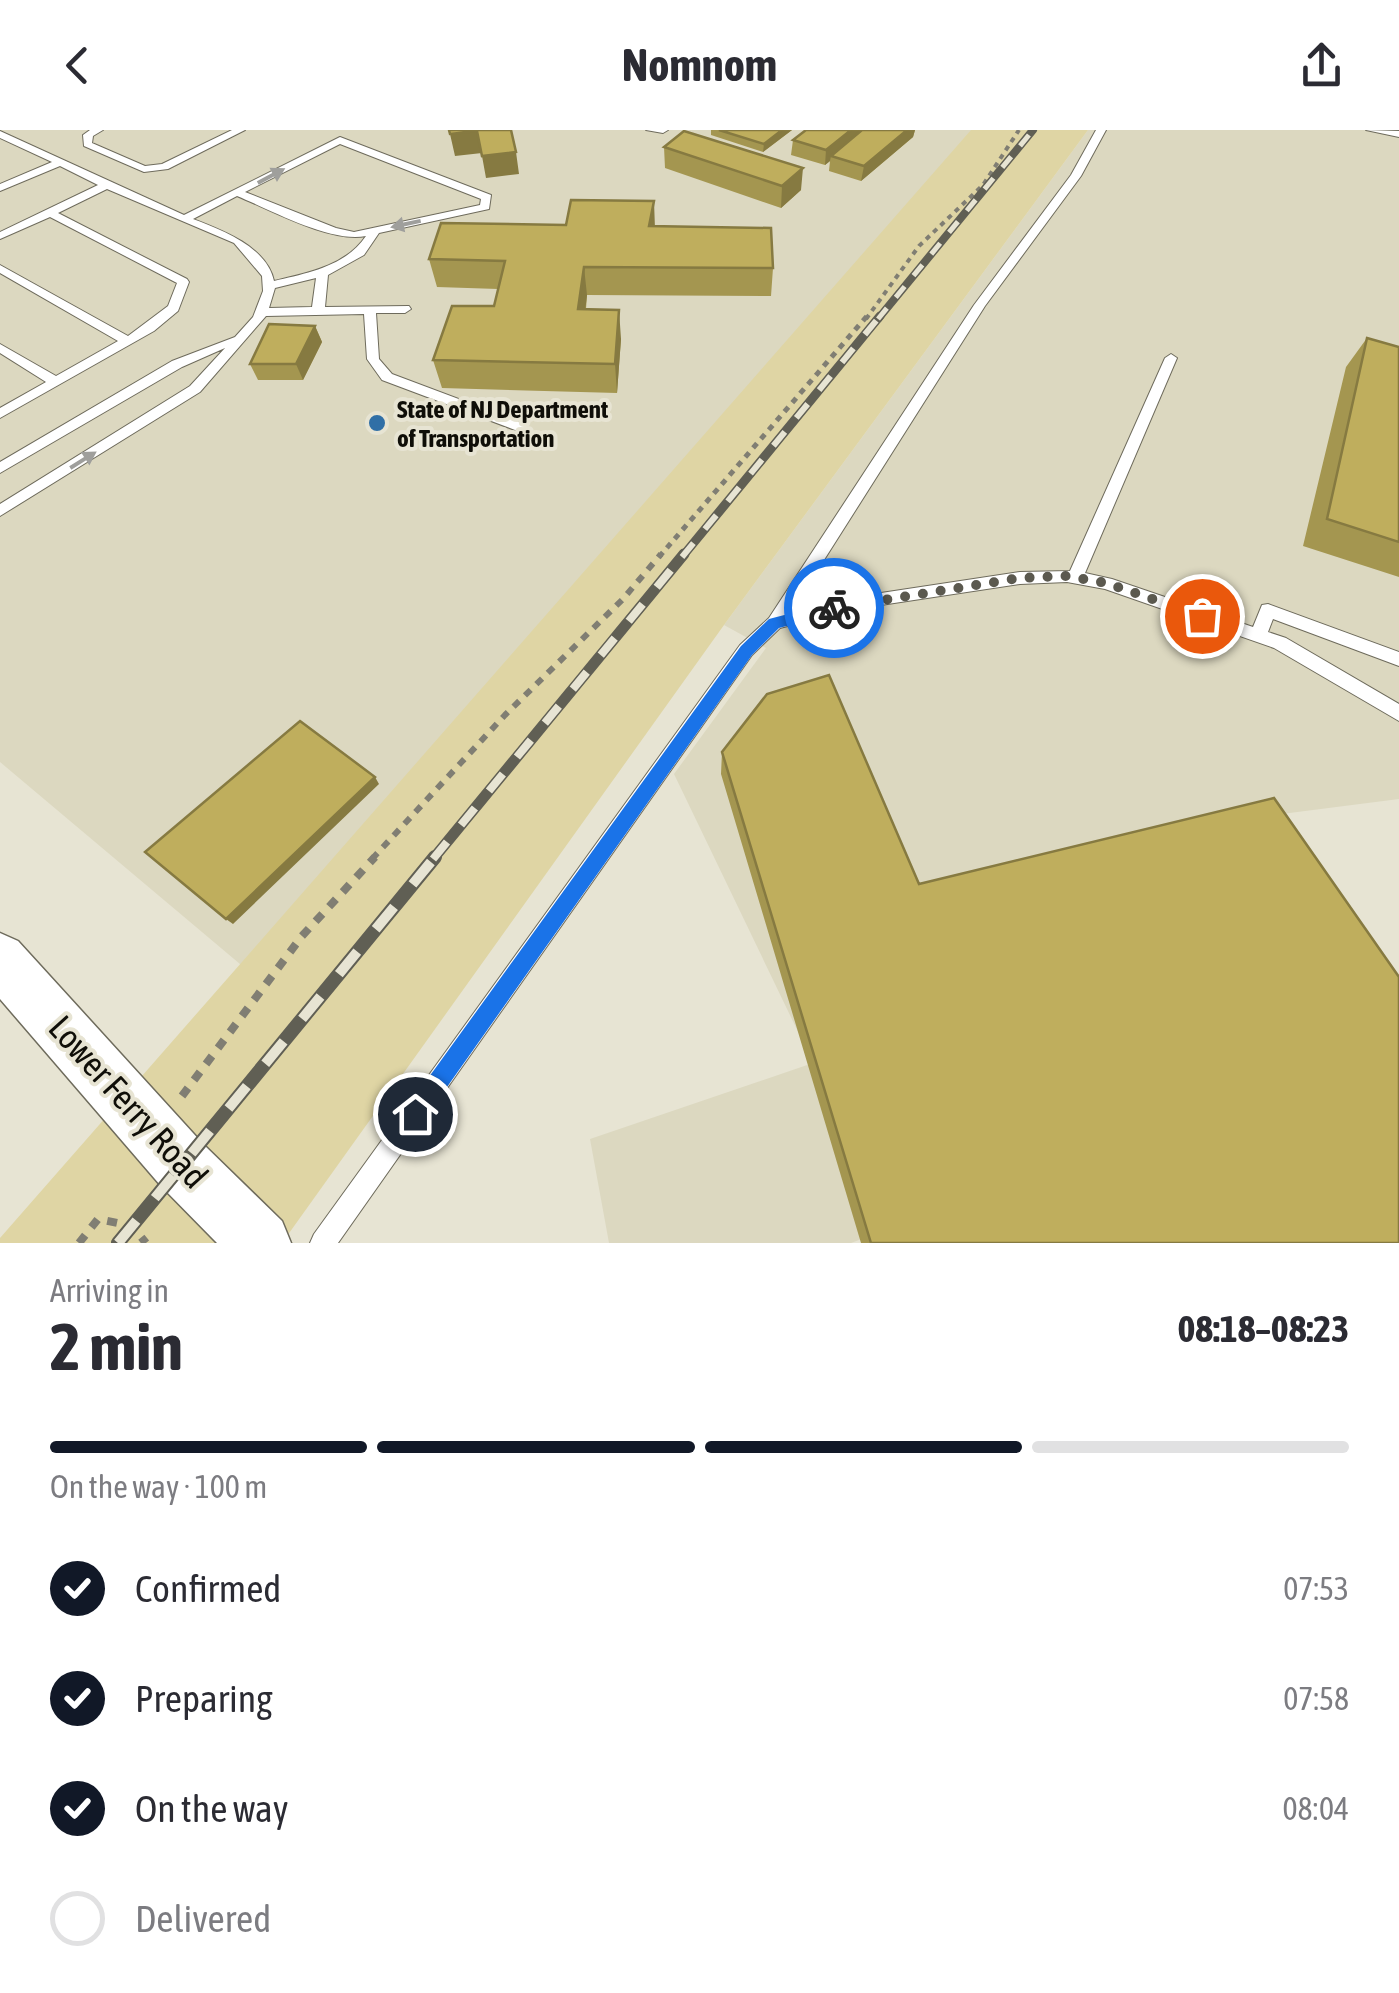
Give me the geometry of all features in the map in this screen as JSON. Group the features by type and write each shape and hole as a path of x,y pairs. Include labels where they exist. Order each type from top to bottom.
{"street":[{"name":"Lower Ferry Road","path":"0,959 152,1131 260,1243"}],"lane":[{"path":"98,130 88,135 87,144 144,169 164,166 240,130"},
{"path":"651,130 663,130"},
{"path":"323,1243 746,650 774,623 980,305 1076,176 1101,130"},
{"path":"1371,130 1399,134"},
{"path":"0,134 238,242 268,275 269,286 261,312 195,388 0,512"},
{"path":"184,219 340,140 487,197 485,207 373,232 334,231 238,194"},
{"path":"0,188 58,163"},
{"path":"0,236 106,185"},
{"path":"0,414 128,342 174,308 182,282 50,213"},
{"path":"269,286 322,273 360,253 373,232"},
{"path":"0,268 128,342"},
{"path":"318,311 322,273"},
{"path":"261,312 406,309"},
{"path":"370,310 373,359 387,377 520,427"},
{"path":"0,468 176,364 238,338"},
{"path":"0,348 56,382"},
{"path":"1075,578 1171,358"},
{"path":"774,623 848,604 1020,578 1075,578 1106,583 1280,643 1399,713"},
{"path":"1258,635 1268,610 1399,659"}],"path":[{"path":"152,1131 210,1062 302,936 505,716 623,599 818,369 863,322 919,246 983,185 1019,130"},
{"path":"79,1243 98,1220 132,1226 146,1243"}],"shaded area":[{"name":"State of NJ Department of Transportation","path":"0,130 1004,130 271,990 0,762"},
{"path":"971,130 1088,130 724,625 282,1243 0,1243 0,1238"},
{"path":"1088,130 1399,130 1399,799 1266,816 870,1243 867,1237 851,1243 609,1243 590,1139 813,1063 674,774 766,648 724,625"}],"building":[{"path":"449,130 511,130 516,152 482,156 477,131 450,134"},
{"path":"719,130 782,130 764,144"},
{"path":"806,130 851,130 826,150 793,140"},
{"path":"862,130 907,130 864,166 831,156"},
{"path":"684,131 803,168 782,186 664,147"},
{"path":"571,200 654,201 649,226 771,228 773,268 584,267 578,309 619,310 615,364 433,360 452,306 494,306 505,261 429,259 441,223 566,225"},
{"path":"269,324 315,326 296,364 250,364"},
{"path":"1367,338 1399,347 1399,542 1327,519"},
{"path":"829,675 919,884 1274,798 1399,977 1399,1243 871,1243 722,752 767,694"},
{"path":"300,721 375,777 226,919 145,852"}],"railway":[{"path":"878,319 1033,130"},
{"path":"682,557 880,316"},
{"path":"433,859 684,554"},
{"path":"118,1243 435,857"}],"way so far":[{"path":"834,608 1020,578 1067,576 1106,583 1202,616"}],"place":[{"name":"State of NJ Department of Transportation","path":"377,423"}],"route":[{"path":"415,1114 746,650 774,623 834,608"}]}
